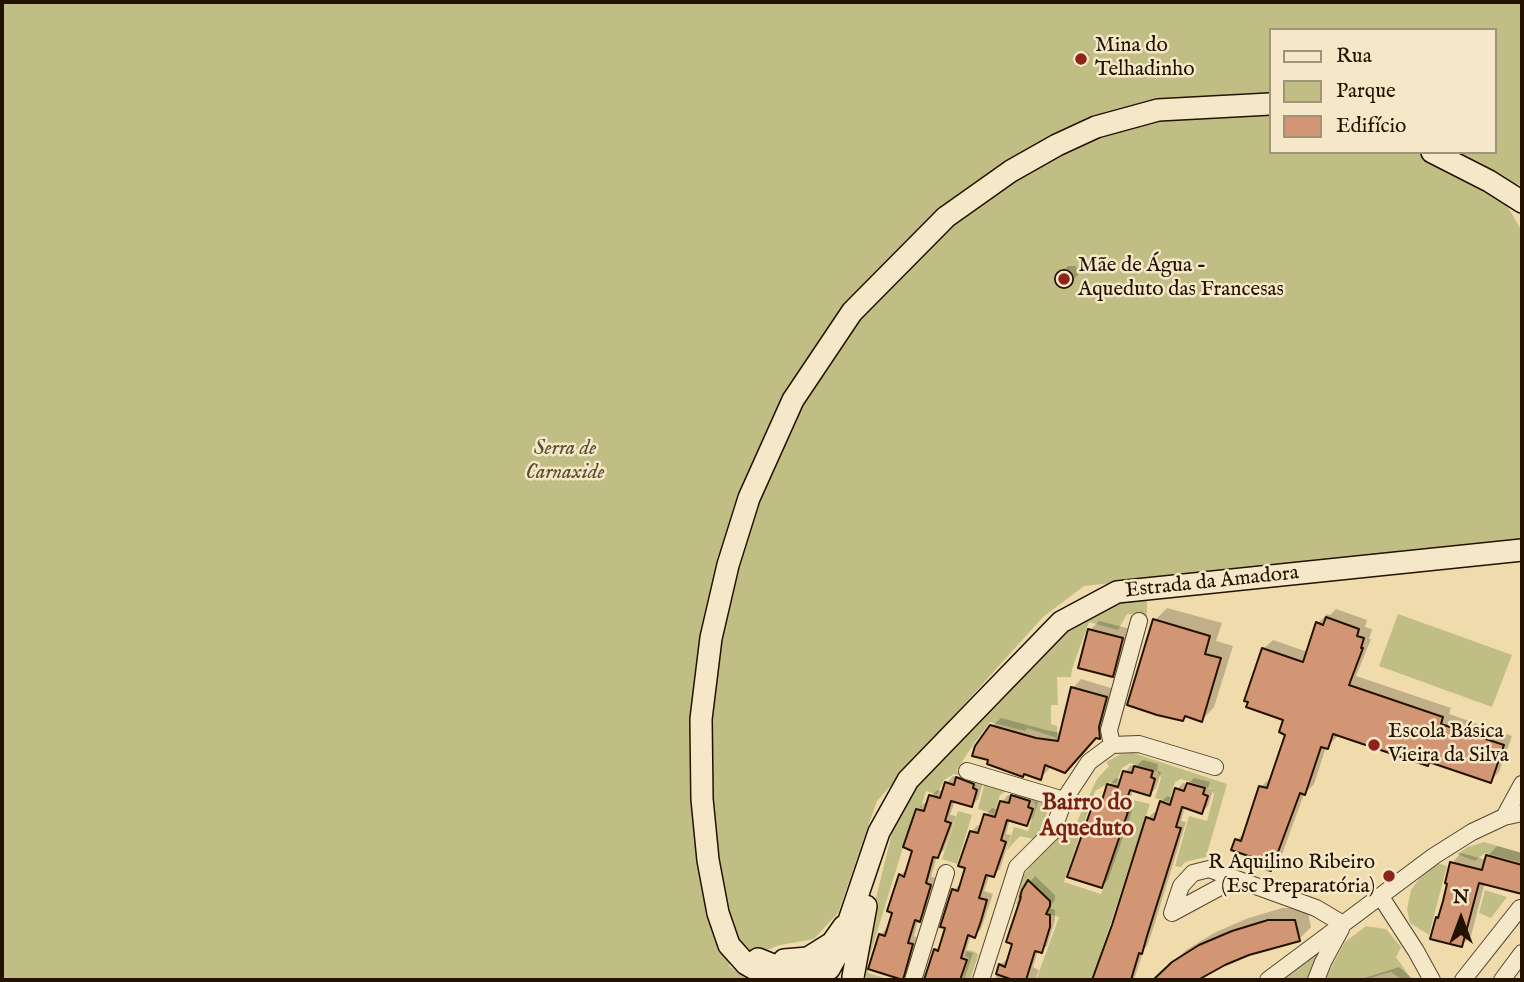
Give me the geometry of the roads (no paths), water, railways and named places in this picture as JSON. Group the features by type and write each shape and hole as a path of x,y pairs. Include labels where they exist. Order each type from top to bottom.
{"street":[{"path":"774,980 746,964 729,945 718,913 708,860 702,799 701,719 711,638 728,565 749,498 793,400 852,312 946,217 1011,170 1096,127 1158,110 1268,104"},
{"path":"1436,154 1489,181 1522,202"},
{"name":"Estrada da Amadora","path":"817,974 838,953 879,832 908,780 1061,622 1117,592 1522,550"},
{"path":"1112,745 1109,730 1139,621"},
{"path":"981,980 1017,867 1053,831 1064,800 1089,762 1112,745 1139,744 1215,767"},
{"path":"967,771 1064,800"},
{"path":"1504,817 1522,784"},
{"path":"1268,980 1434,856 1472,832 1504,817 1522,813"},
{"name":"Estrada da Amadora","path":"854,979 879,832"},
{"path":"913,980 946,873"},
{"path":"1235,879 1316,908 1343,924"},
{"path":"1381,897 1432,980"},
{"path":"1463,980 1520,908 1522,909"},
{"path":"718,913 751,956 783,969 817,974 842,971 854,979"},
{"path":"751,956 782,960 808,958 832,943 851,916"},
{"path":"1316,980 1343,924"},
{"path":"1502,980 1522,953"}],"place":[{"name":"Mina do Telhadinho","path":"1081,59"},
{"name":"Mãe de Água - Aqueduto das Francesas","path":"1064,279"},
{"name":"Escola Básica Vieira da Silva","path":"1374,745"},
{"name":"R Aquilino Ribeiro (Esc Preparatória)","path":"1389,876"}],"district":[{"name":"Bairro do Aqueduto","path":"1087,817"}],"park label":[{"name":"Serra de Carnaxide","path":"565,462"}]}
